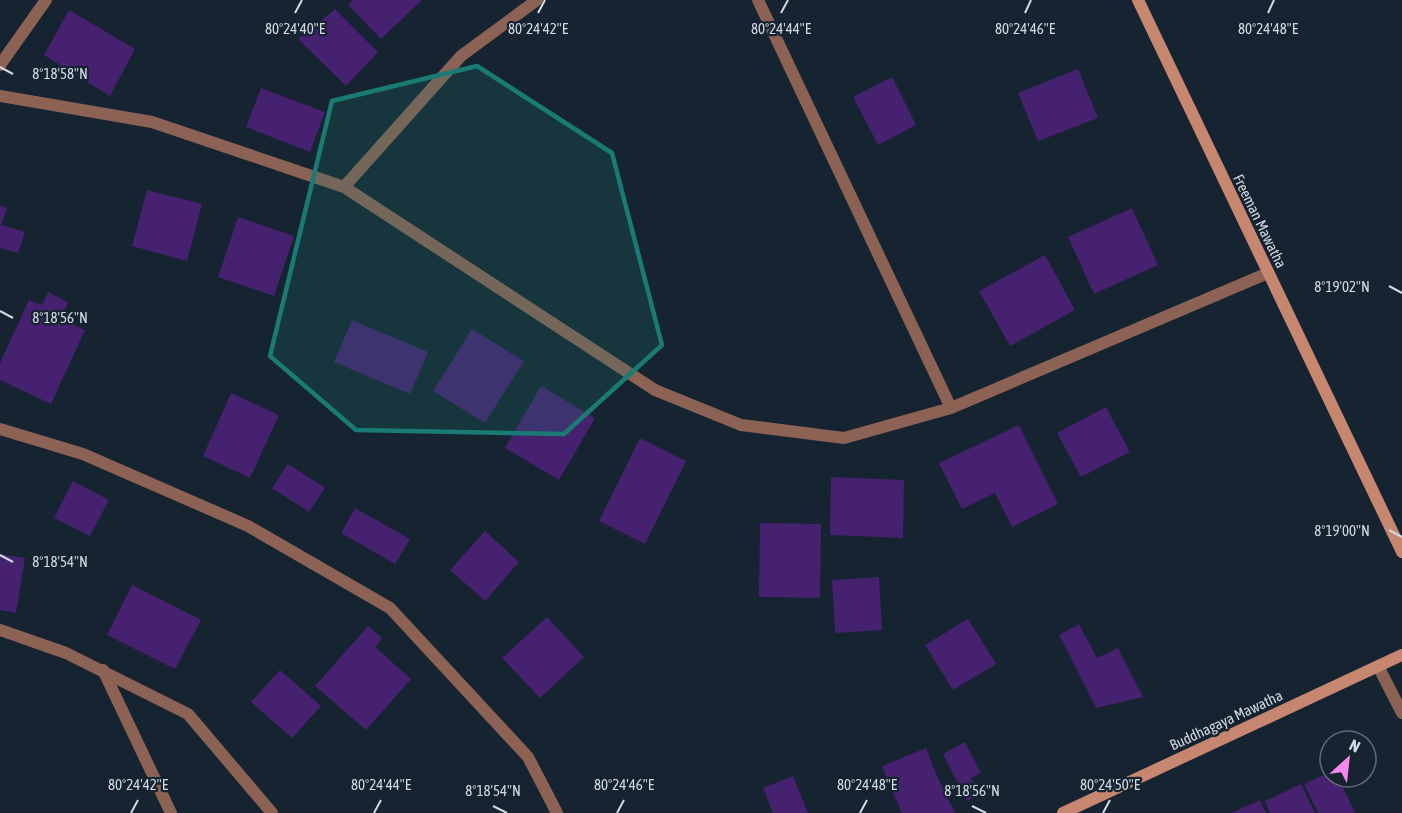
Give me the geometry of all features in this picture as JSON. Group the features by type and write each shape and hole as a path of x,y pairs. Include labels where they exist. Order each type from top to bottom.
{"street":[{"path":"0,65 46,0"},
{"path":"344,187 462,56 537,0"},
{"path":"758,0 951,408"},
{"name":"Freeman Mawatha","path":"1138,0 1402,552"},
{"path":"0,96 152,122 344,187 655,390 741,425 844,438 951,408 1268,273"},
{"path":"0,429 83,454 248,526 390,608 528,757 557,813"},
{"path":"0,630 66,652 188,714 272,813"},
{"name":"Buddhagaya Mawatha","path":"1063,813 1402,655"},
{"path":"1378,666 1402,713"},
{"path":"103,670 171,813"}],"highlighted area":[{"path":"477,66 612,153 662,345 564,434 356,430 270,356 332,101"}],"building":[{"path":"353,0 422,0 381,39 348,5"},
{"path":"335,9 378,52 346,86 298,39"},
{"path":"69,10 135,49 110,96 44,55"},
{"path":"1078,69 1098,118 1038,141 1018,93"},
{"path":"892,77 916,125 878,145 853,97"},
{"path":"261,88 325,112 310,152 246,127"},
{"path":"147,190 202,204 187,261 132,246"},
{"path":"0,206 7,208 1,225 25,232 18,253 0,248"},
{"path":"1132,208 1158,265 1094,294 1068,237"},
{"path":"238,217 294,236 274,296 218,277"},
{"path":"1045,255 1075,310 1010,346 979,291"},
{"path":"48,292 68,302 61,319 85,330 51,404 0,380 0,363 29,300 42,305"},
{"path":"352,320 428,352 410,394 334,362"},
{"path":"472,329 524,361 485,423 433,391"},
{"path":"541,386 595,418 559,480 505,448"},
{"path":"231,393 279,415 250,478 203,456"},
{"path":"1106,407 1130,452 1081,477 1057,433"},
{"path":"1019,425 1058,504 1012,527 995,493 962,509 939,463"},
{"path":"640,438 686,461 645,544 599,521"},
{"path":"288,464 325,488 309,512 272,488"},
{"path":"831,477 904,480 903,538 830,535"},
{"path":"73,481 109,500 90,536 54,518"},
{"path":"355,508 410,539 395,564 341,533"},
{"path":"760,523 821,524 820,598 759,597"},
{"path":"485,531 519,562 485,601 450,570"},
{"path":"0,554 25,558 16,613 0,610"},
{"path":"879,577 882,630 835,633 832,580"},
{"path":"132,585 201,620 175,669 107,635"},
{"path":"547,617 584,657 540,698 502,658"},
{"path":"968,619 996,664 953,690 925,645"},
{"path":"1079,624 1097,658 1118,648 1143,697 1096,708 1059,635"},
{"path":"368,626 382,638 375,647 411,679 366,730 315,686"},
{"path":"280,670 321,706 292,738 251,702"},
{"path":"965,742 981,773 971,778 980,795 967,801 943,754"},
{"path":"926,748 955,813 902,813 893,793 882,766"},
{"path":"793,776 808,813 773,813 763,788"},
{"path":"1318,778 1318,789 1344,789 1355,813 1318,813 1304,784"},
{"path":"1301,784 1315,813 1270,813 1265,801"},
{"path":"1260,800 1266,813 1231,813"}]}
